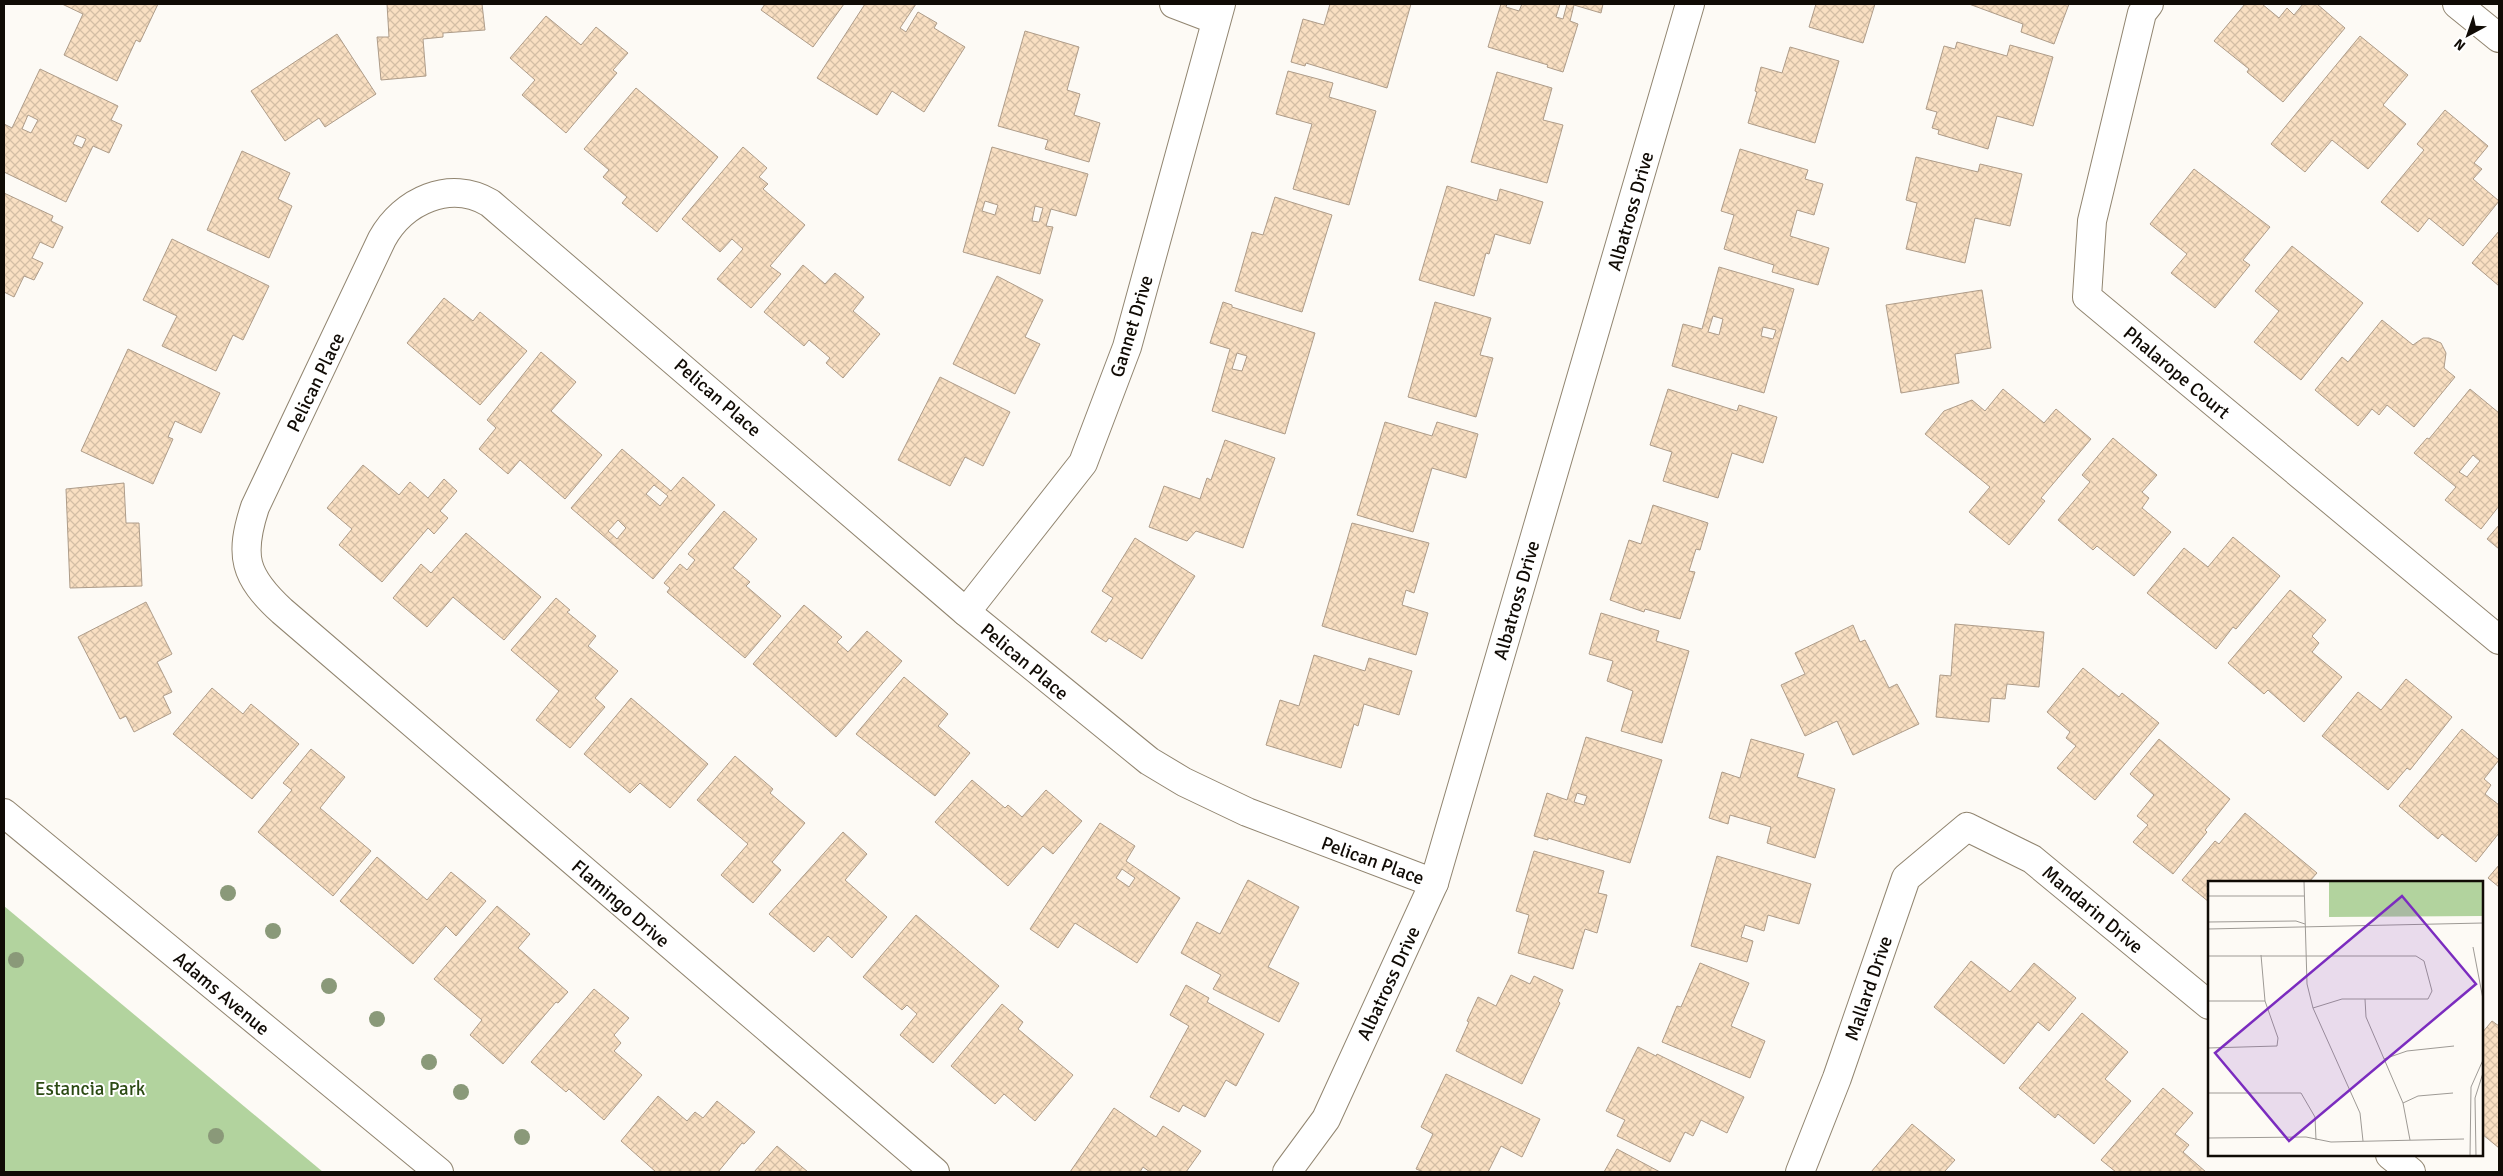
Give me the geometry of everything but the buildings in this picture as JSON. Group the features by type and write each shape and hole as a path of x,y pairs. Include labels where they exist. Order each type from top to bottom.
{"street":[{"path":"1174,4 1218,12"},
{"name":"Albatross Drive","path":"1287,1172 1326,1119 1434,883 1690,4"},
{"name":"Phalarope Court","path":"2149,4 2142,13 2092,221 2087,297 2499,640"},
{"path":"2457,4 2499,38"},
{"name":"Gannet Drive","path":"966,612 1082,463 1127,347 1218,12"},
{"name":"Pelican Place","path":"308,632 263,593 252,575 246,549 246,536 255,507 388,229 402,214 417,203 436,196 460,192 480,197 504,213 966,612 1149,761 1184,782 1276,824 1434,883"},
{"name":"Flamingo Drive","path":"308,632 935,1172"},
{"name":"Adams Avenue","path":"4,813 439,1172"},
{"name":"Mandarin Drive","path":"1967,827 2032,859 2208,1004"},
{"name":"Mallard Drive","path":"1800,1172 1837,1078 1906,878 1967,827"},
{"path":"2391,1156 2411,1172"}],"green space":[{"name":"Estancia Park","path":"4,906 323,1172 4,1172"}]}
